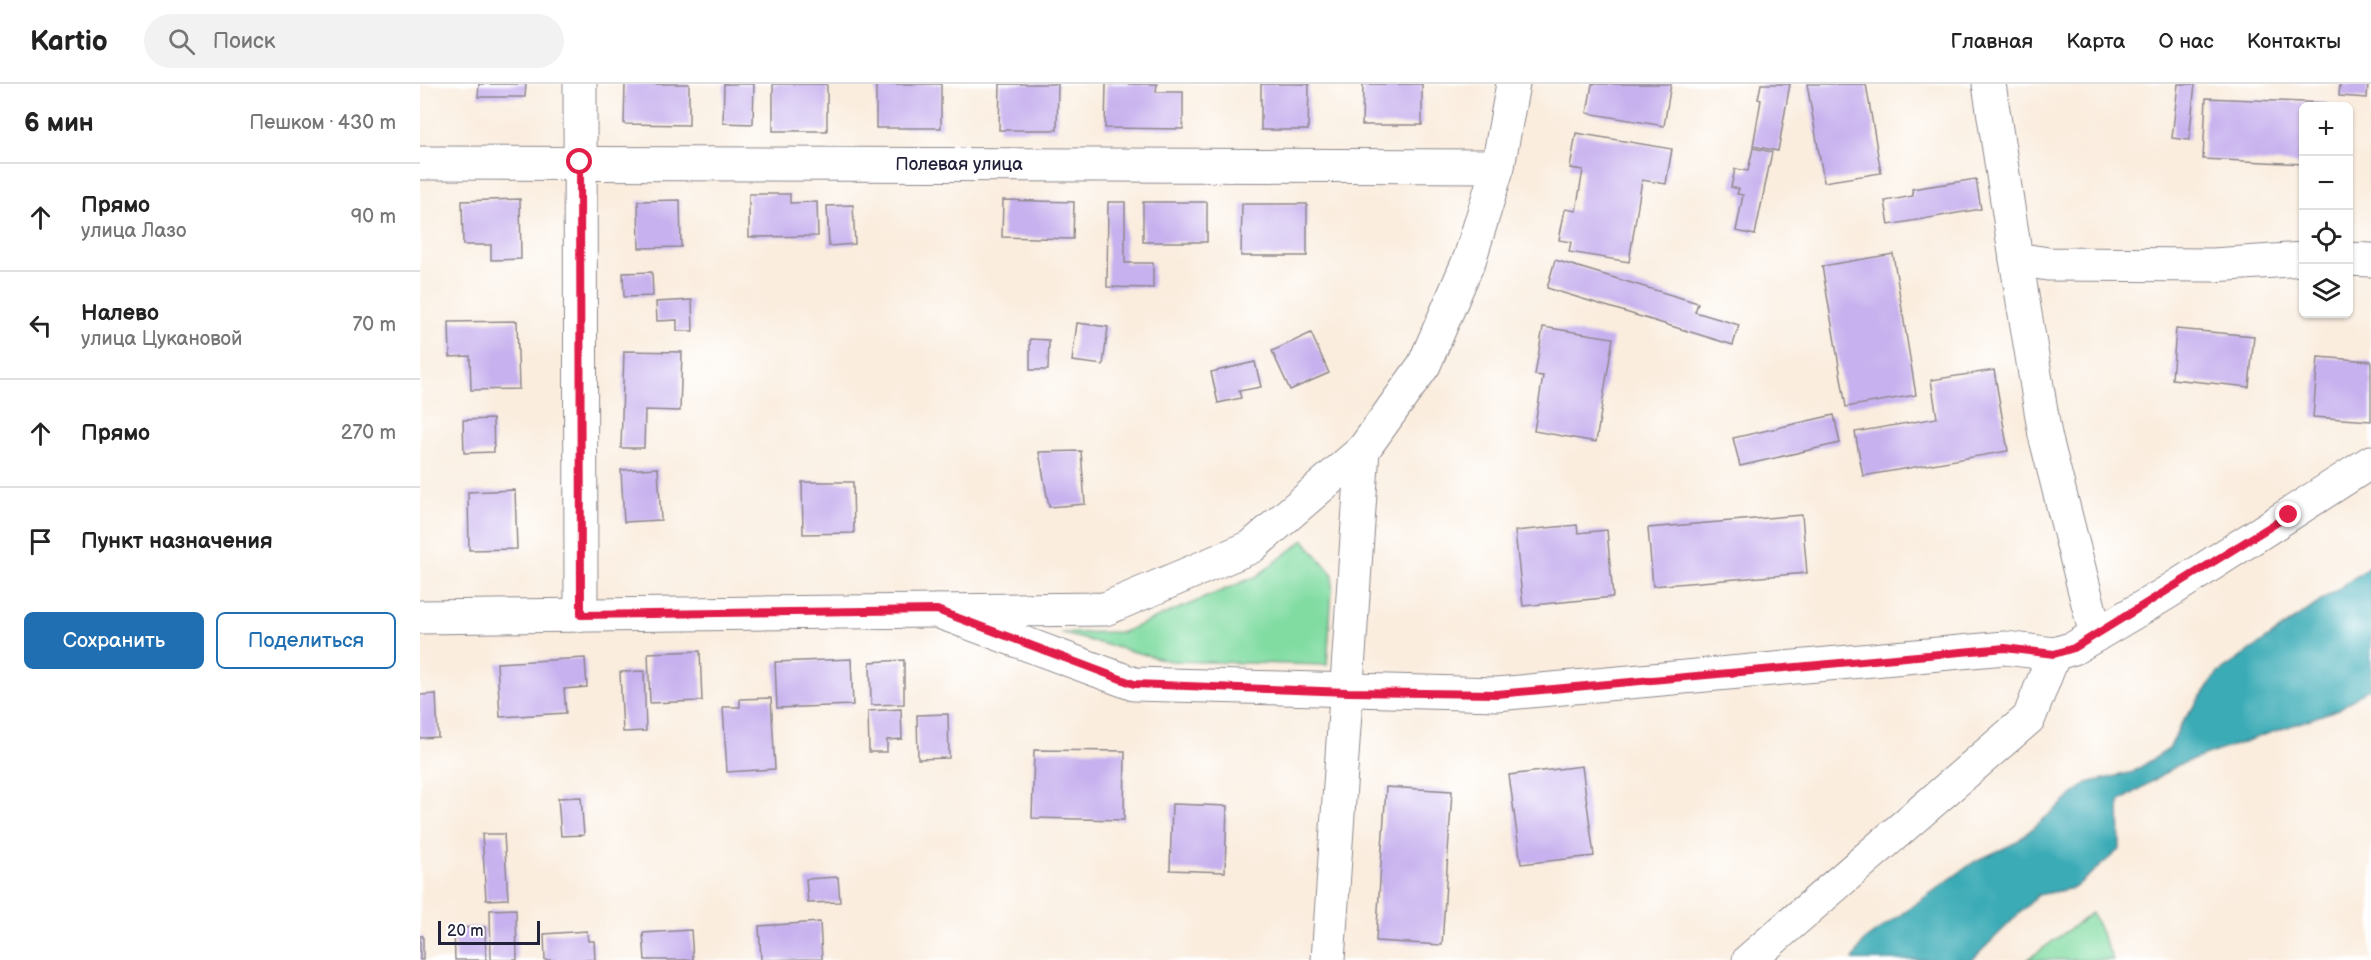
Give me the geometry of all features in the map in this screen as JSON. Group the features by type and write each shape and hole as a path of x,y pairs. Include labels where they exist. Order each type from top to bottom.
{"street":[{"path":"580,84 581,615"},
{"path":"420,616 1105,609 1251,547 1363,450 1424,365 1470,258 1498,166 1513,84"},
{"path":"1989,84 2044,435 2096,635"},
{"name":"Полевая улица","path":"420,163 1498,166"},
{"path":"2016,259 2048,264 2212,265 2299,259"},
{"path":"2353,259 2371,260"},
{"path":"1328,960 1363,450"},
{"path":"937,610 1134,684 1348,692 1497,694 2005,648 2054,654 2074,648 2096,635 2371,462"},
{"path":"1749,960 2029,718 2054,654"}],"green space":[{"path":"1304,540 1333,575 1327,665 1170,661 1060,633 1123,632 1257,576"},
{"path":"2092,913 2113,960 2027,960"}],"water":[{"path":"2371,566 2371,687 2339,709 2178,765 2119,802 2120,849 2074,888 2038,895 1972,960 1853,960 1864,941 1974,862 2015,843 2087,783 2133,772 2169,749 2181,724 2217,674"}],"building":[{"path":"479,84 526,84 525,97 478,97"},
{"path":"625,84 689,84 689,125 624,124"},
{"path":"724,84 754,84 753,124 723,123"},
{"path":"773,84 827,84 827,131 773,131"},
{"path":"876,84 941,84 941,128 876,128"},
{"path":"1000,84 1058,84 1057,130 999,130"},
{"path":"1106,84 1157,84 1156,92 1183,92 1183,129 1105,128"},
{"path":"1261,84 1309,84 1308,130 1261,130"},
{"path":"1363,84 1422,84 1422,125 1362,125"},
{"path":"1592,84 1671,84 1664,126 1587,113"},
{"path":"1761,84 1790,84 1778,151 1753,146 1761,100 1758,99"},
{"path":"1807,84 1866,84 1881,173 1824,182"},
{"path":"2178,84 2195,84 2189,140 2172,138"},
{"path":"2340,84 2368,84 2367,98 2339,96"},
{"path":"2206,98 2302,102 2299,102 2299,164 2203,159"},
{"path":"1576,133 1672,149 1666,184 1642,180 1629,262 1569,252 1571,242 1559,240 1565,209 1576,211 1583,170 1570,168"},
{"path":"1753,148 1772,152 1755,235 1736,231 1743,195 1737,194 1739,189 1731,187 1735,169 1748,171"},
{"path":"1976,179 1981,209 1889,225 1885,201 1913,196 1912,189"},
{"path":"749,194 790,194 790,203 817,202 818,236 749,237"},
{"path":"520,199 521,259 491,260 491,245 463,245 462,201"},
{"path":"680,200 681,247 639,248 638,201"},
{"path":"1003,200 1074,202 1073,239 1002,237"},
{"path":"1108,202 1125,202 1125,263 1153,263 1153,288 1107,287"},
{"path":"1143,202 1207,202 1207,242 1143,242"},
{"path":"1242,204 1307,204 1307,256 1241,256"},
{"path":"853,205 855,244 829,246 827,206"},
{"path":"1893,254 1916,395 1846,407 1822,266"},
{"path":"1555,260 1698,303 1695,312 1739,325 1733,345 1547,288"},
{"path":"652,272 653,296 624,297 623,273"},
{"path":"692,300 693,331 677,331 677,320 657,321 656,302"},
{"path":"517,321 519,389 471,390 470,356 450,357 449,322"},
{"path":"1077,323 1108,327 1103,365 1072,361"},
{"path":"1543,327 1613,338 1596,442 1534,431 1543,376 1535,375"},
{"path":"2176,329 2254,336 2249,387 2172,379"},
{"path":"1311,333 1329,373 1290,390 1272,351"},
{"path":"1030,339 1049,340 1048,370 1030,370"},
{"path":"624,351 682,352 680,411 645,410 644,448 621,448"},
{"path":"2318,357 2371,361 2371,421 2313,417"},
{"path":"1255,362 1261,387 1239,391 1241,398 1218,403 1211,372"},
{"path":"1994,370 2008,451 1863,476 1855,432 1937,418 1931,380"},
{"path":"1834,415 1840,443 1740,466 1733,438"},
{"path":"493,419 494,452 464,453 463,420"},
{"path":"1081,451 1085,504 1049,507 1039,452"},
{"path":"658,468 661,520 624,522 621,470"},
{"path":"802,482 853,482 854,533 803,534"},
{"path":"515,490 517,549 469,550 468,492"},
{"path":"1802,515 1807,573 1653,586 1648,528"},
{"path":"1577,525 1578,533 1607,530 1613,597 1523,606 1515,531"},
{"path":"700,651 702,701 650,703 648,653"},
{"path":"585,658 587,687 564,689 566,713 500,717 497,663"},
{"path":"851,659 853,705 777,708 775,662"},
{"path":"904,660 904,704 871,705 870,662"},
{"path":"644,671 646,731 623,732 620,672"},
{"path":"436,694 438,737 420,738 420,695"},
{"path":"771,698 775,769 727,772 723,707 740,707 740,699"},
{"path":"901,709 902,739 887,740 887,752 869,752 868,711"},
{"path":"948,714 949,758 918,759 917,715"},
{"path":"1034,750 1125,751 1124,820 1032,818"},
{"path":"1582,766 1594,856 1521,864 1509,775"},
{"path":"1386,787 1452,791 1442,945 1376,941"},
{"path":"581,797 584,835 561,836 558,798"},
{"path":"1172,804 1227,806 1225,872 1170,870"},
{"path":"482,834 504,834 508,899 486,900"},
{"path":"838,877 840,902 808,903 806,879"},
{"path":"516,909 517,960 491,960 490,910"},
{"path":"820,922 822,959 761,960 759,926"},
{"path":"485,927 486,960 455,960 454,928"},
{"path":"691,930 693,960 645,960 643,933"},
{"path":"587,931 588,941 594,941 595,960 545,960 544,934"},
{"path":"420,936 423,936 423,960 420,960"}],"route":[{"path":"580,162 581,615 937,610 1134,684 1348,692 1497,694 2005,648 2054,654 2074,648 2165,594 2289,515"}]}
